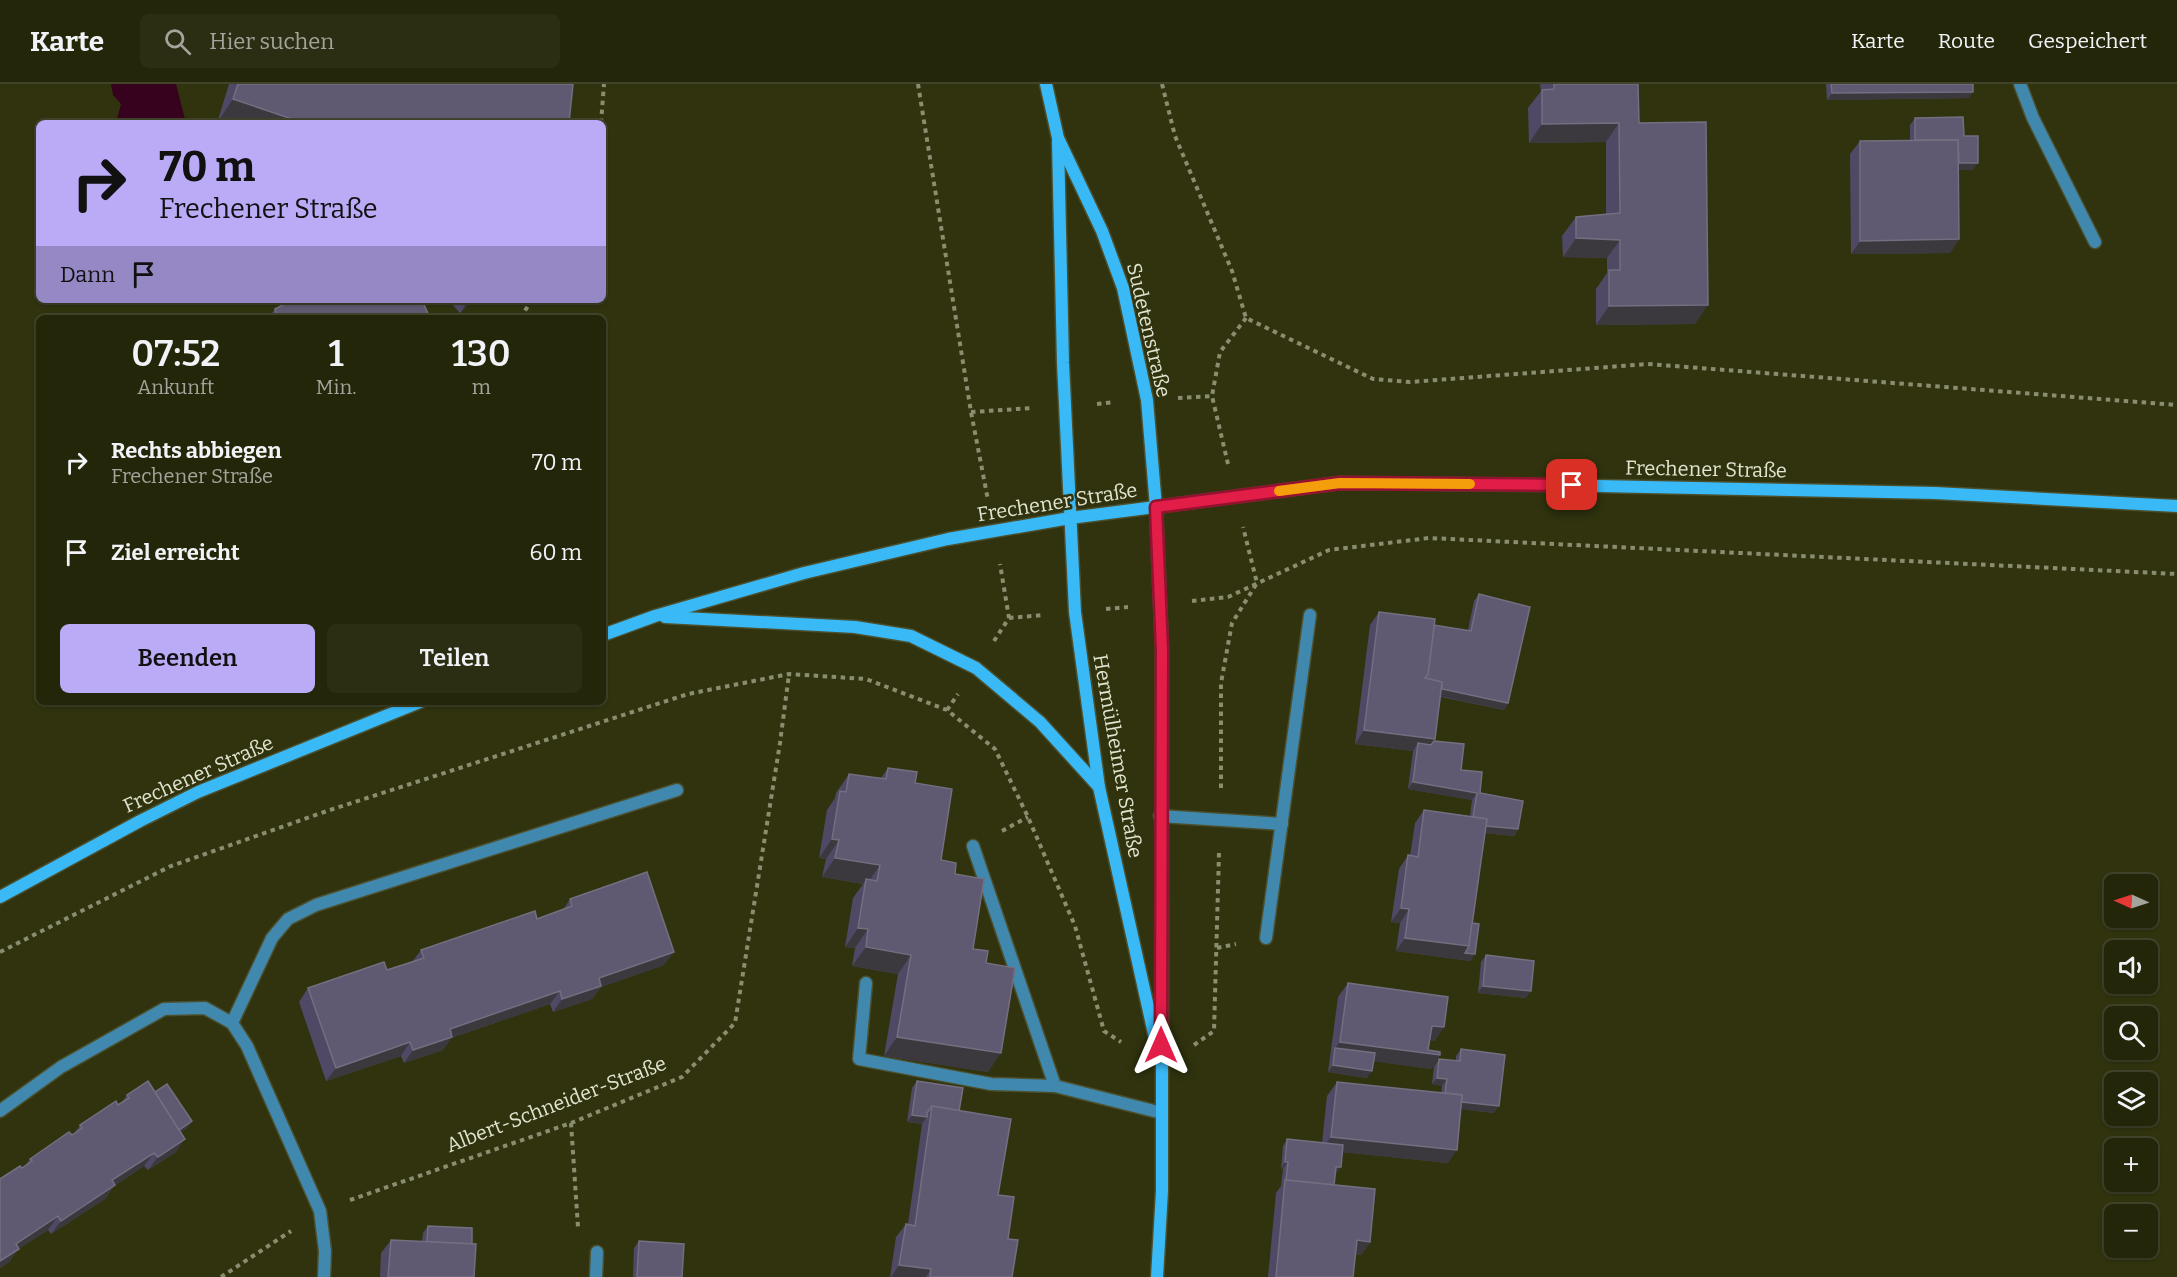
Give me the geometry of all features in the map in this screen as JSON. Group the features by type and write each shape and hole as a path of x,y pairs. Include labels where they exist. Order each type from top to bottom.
{"street":[{"name":"Sudetenstraße","path":"1046,84 1058,138 1063,363 1070,518"},
{"path":"2020,84 2033,118 2096,242"},
{"name":"Sudetenstraße","path":"1058,138 1102,231 1124,288 1147,400 1156,507"},
{"name":"Frechener Straße","path":"606,634 655,616 804,573 948,539 1070,518 1340,483 1935,493 2177,506"},
{"name":"Hermülheimer Straße","path":"1156,507 1161,604 1162,1191 1157,1277"},
{"name":"Hermülheimer Straße","path":"1070,518 1075,612 1099,787 1161,1068"},
{"path":"1266,938 1310,615"},
{"path":"655,616 855,627 911,636 976,668 1040,722 1099,787"},
{"name":"Frechener Straße","path":"0,897 198,792 413,705"},
{"path":"232,1023 272,938 288,919 316,905 677,790"},
{"name":"Hermülheimer Straße","path":"1161,816 1282,824"},
{"path":"973,846 1055,1086"},
{"path":"866,983 859,1059 990,1084 1055,1086 1161,1113"},
{"path":"0,1111 61,1067 164,1009 205,1008 232,1023 247,1046 320,1211 325,1251 324,1277"},
{"path":"596,1277 597,1252"}],"path":[{"path":"601,120 604,84"},
{"path":"918,84 971,412"},
{"path":"1162,84 1175,136 1232,271 1246,318 1372,379 1410,382 1648,364 2177,405"},
{"path":"0,952 171,866 319,814 688,694 789,674 866,679 947,710 995,749 1028,817 1075,926 1104,1031 1161,1068 1214,1031 1221,683 1232,623 1257,583 1212,396 1220,352 1246,318"},
{"path":"1009,618 1228,597 1329,550 1429,538 2177,574"},
{"name":"Albert-Schneider-Straße","path":"221,1277 320,1211 571,1123 682,1077 735,1023 789,674"},
{"path":"571,1123 579,1239 597,1252"}],"shaded area":[{"path":"111,84 176,84 185,120 117,120 121,104 113,95"}],"building":[{"path":"238,84 573,84 569,120 292,120 233,99"},
{"path":"1554,84 1638,84 1639,123 1706,122 1708,305 1609,306 1609,270 1620,270 1620,240 1576,238 1576,217 1620,213 1619,123 1542,124 1542,90 1554,89"},
{"path":"1831,84 1973,84 1973,92 1832,93"},
{"path":"1963,117 1964,136 1978,136 1978,163 1959,163 1958,140 1915,140 1915,118"},
{"path":"1958,140 1959,239 1860,241 1860,141"},
{"path":"286,303 423,303 429,315 276,315 275,309"},
{"path":"1479,594 1530,607 1508,703 1442,689 1442,682 1425,678 1428,674 1434,625 1471,631"},
{"path":"1379,612 1435,619 1428,674 1425,678 1442,682 1435,739 1364,730"},
{"path":"1434,741 1464,744 1461,770 1482,772 1480,793 1523,801 1518,829 1486,826 1487,819 1473,817 1477,793 1413,782 1418,743 1431,745"},
{"path":"888,768 917,772 915,783 952,789 941,860 956,863 955,874 984,879 973,949 988,951 986,963 1015,968 1001,1053 897,1037 911,955 866,947 868,929 858,928 866,879 877,881 880,865 835,858 839,840 832,839 840,791 846,792 849,774 886,779"},
{"path":"1424,810 1487,819 1469,946 1405,938 1409,909 1401,908 1408,855 1418,857"},
{"path":"647,872 674,952 599,978 601,986 562,999 560,991 450,1029 452,1037 413,1050 410,1042 336,1068 308,988 384,962 387,970 424,958 421,950 535,911 537,919 572,906 570,899"},
{"path":"1472,923 1479,924 1475,954 1465,953 1469,946"},
{"path":"1486,955 1534,961 1531,991 1483,986"},
{"path":"1348,983 1448,997 1444,1027 1432,1026 1428,1050 1440,1052 1440,1055 1340,1042"},
{"path":"1335,1048 1375,1053 1372,1071 1333,1065"},
{"path":"1461,1049 1505,1055 1499,1106 1462,1102 1462,1095 1445,1093 1447,1079 1437,1078 1439,1059 1460,1061"},
{"path":"148,1081 185,1139 158,1157 154,1153 112,1180 115,1185 61,1221 58,1216 16,1244 19,1249 0,1261 0,1179 20,1166 22,1168 32,1161 30,1159 69,1132 72,1135 82,1128 80,1125 116,1101 118,1105 129,1098 127,1095"},
{"path":"917,1081 963,1088 959,1111 932,1106 927,1117 912,1115"},
{"path":"1337,1082 1462,1095 1457,1150 1331,1137"},
{"path":"167,1084 192,1121 179,1130 155,1092"},
{"path":"932,1106 1011,1119 998,1195 1014,1197 1008,1239 1018,1240 1012,1277 930,1277 931,1269 899,1265 906,1224 915,1226"},
{"path":"1287,1139 1343,1145 1341,1167 1336,1167 1334,1185 1286,1180"},
{"path":"1285,1180 1375,1189 1370,1242 1357,1240 1353,1277 1276,1277"},
{"path":"428,1226 472,1228 472,1244 427,1242"},
{"path":"391,1240 476,1244 474,1277 388,1277"},
{"path":"639,1241 684,1244 682,1277 637,1277"}],"slow traffic":[{"path":"1279,491 1340,483 1470,484"}],"route":[{"path":"1161,1045 1162,650 1156,507 1340,483 1572,485"}]}
